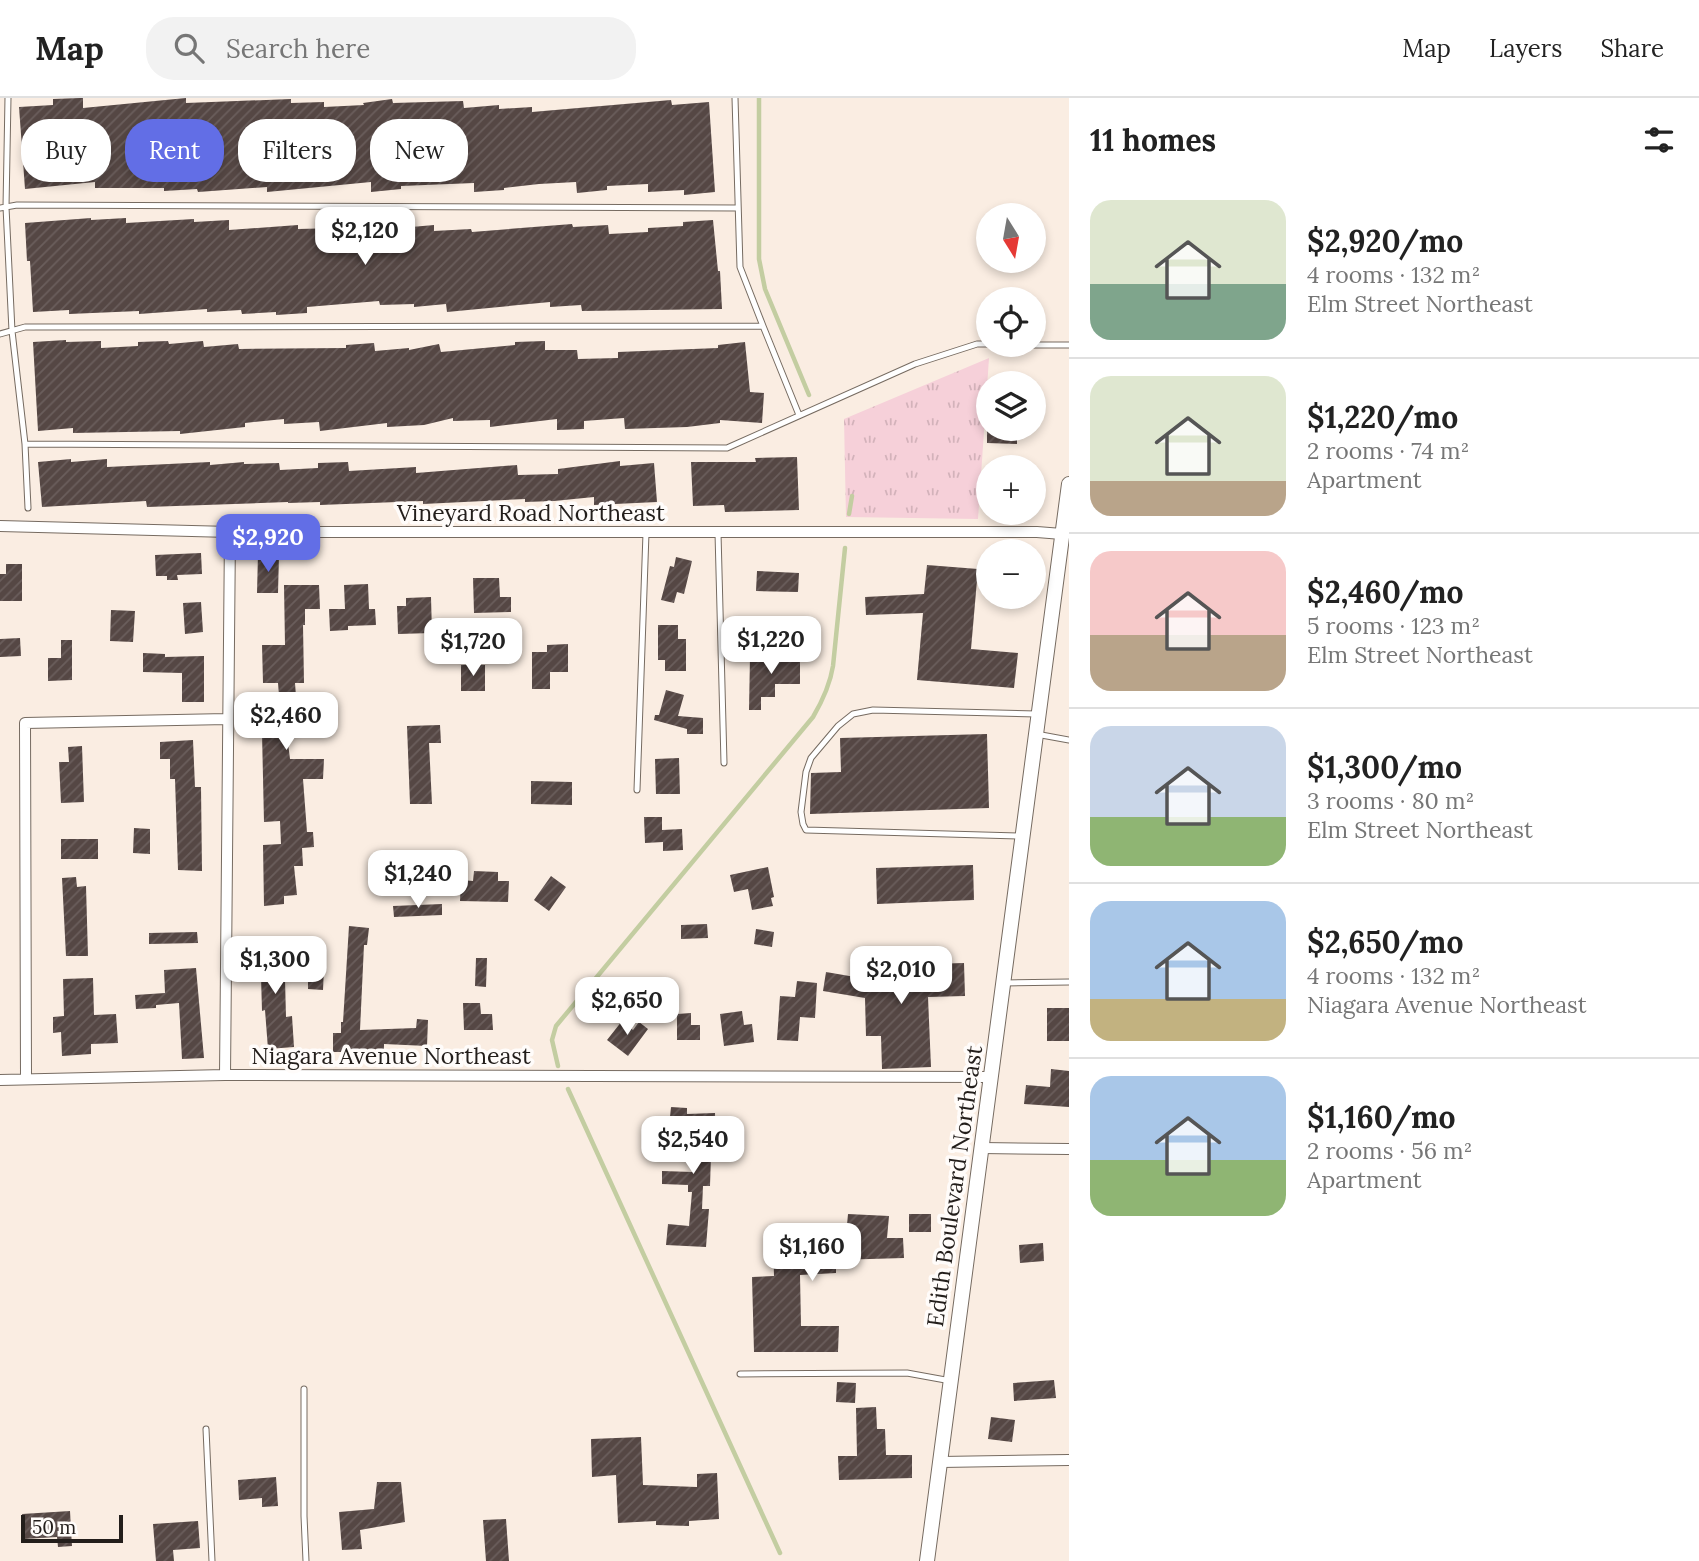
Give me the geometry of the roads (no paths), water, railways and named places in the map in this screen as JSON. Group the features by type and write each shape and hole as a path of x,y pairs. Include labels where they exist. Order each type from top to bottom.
{"street":[{"name":"Edith Boulevard Northeast","path":"927,1561 1036,734 1066,535 1069,484"},
{"name":"Vineyard Road Northeast","path":"0,526 230,532 1066,535"},
{"path":"225,1075 230,532"},
{"path":"26,1078 25,723 227,719"},
{"name":"Niagara Avenue Northeast","path":"0,1080 225,1075 992,1077"},
{"path":"982,1148 1069,1149"},
{"path":"941,1462 1069,1460"}],"lane":[{"path":"8,98 3,207 12,331 25,444 28,508"},
{"path":"735,98 740,267 799,415"},
{"path":"3,207 738,208"},
{"path":"0,334 25,327 763,326"},
{"path":"25,444 727,448 915,364 976,344"},
{"path":"1046,345 1069,345"},
{"path":"637,790 646,533"},
{"path":"718,533 724,763"},
{"path":"721,640 778,638"},
{"path":"1023,836 806,830 801,812 806,772 811,758 838,726 853,714 873,710 1039,714"},
{"path":"1036,734 1069,740"},
{"path":"1004,983 1069,982"},
{"path":"740,1374 907,1373 951,1381"},
{"path":"304,1389 306,1561"},
{"path":"206,1429 212,1561"}],"waterway":[{"path":"759,98 759,259 765,289 809,395"},
{"path":"849,514 852,496"},
{"path":"558,1066 552,1040 556,1026 817,711 833,666 845,548"},
{"path":"568,1089 780,1553"}]}
